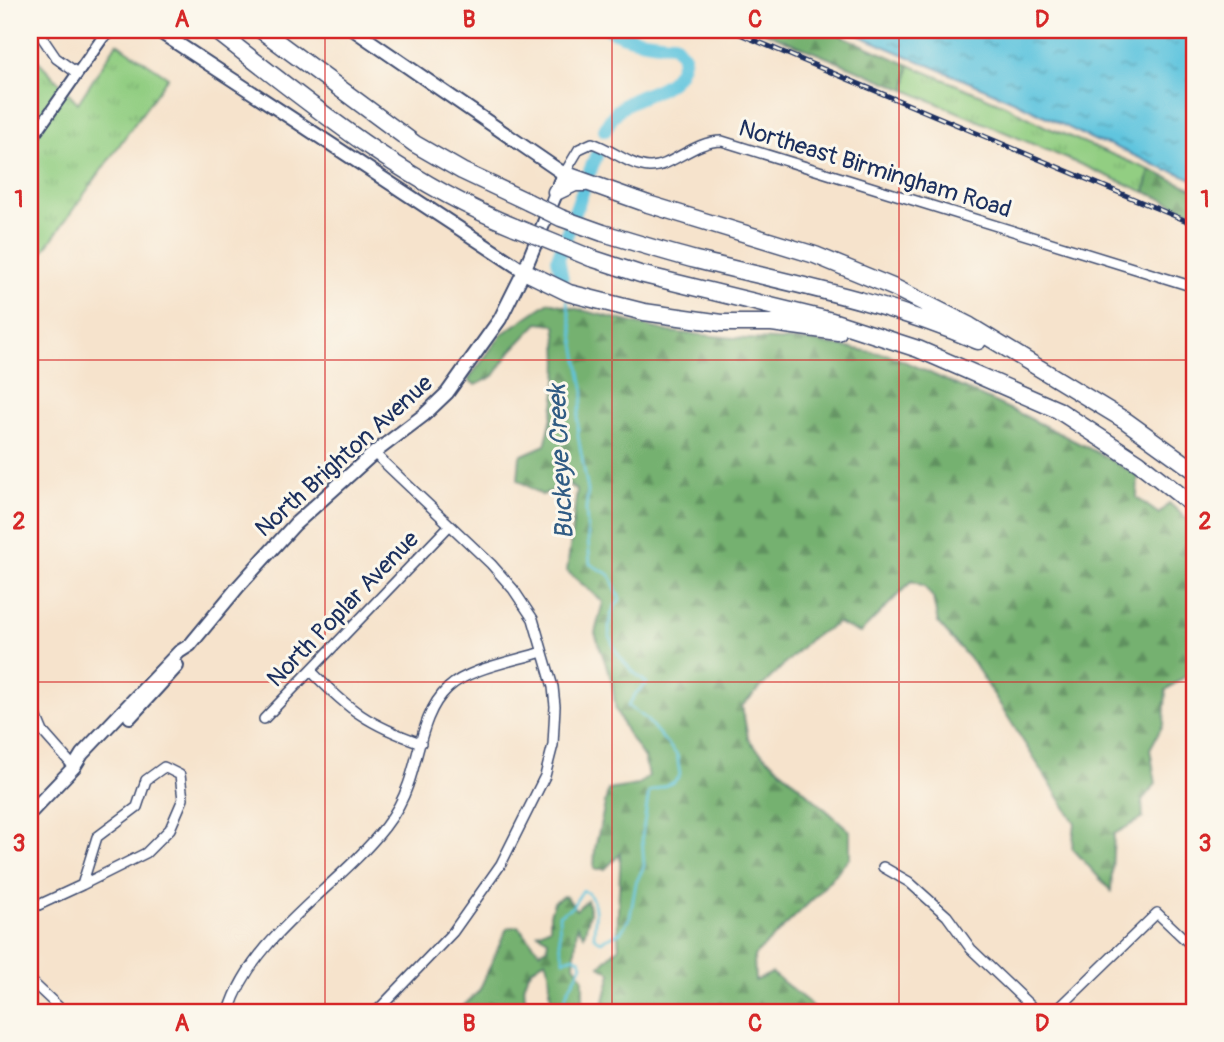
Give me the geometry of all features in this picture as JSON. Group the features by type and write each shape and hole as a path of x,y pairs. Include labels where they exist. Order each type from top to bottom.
{"highway":[{"path":"215,30 348,133 427,183 490,217 640,275 832,321 918,349 1058,410 1139,463 1194,506"},
{"path":"261,30 415,144 462,171 561,218 694,260 819,288 893,309 1019,358"},
{"path":"564,174 781,244 864,274 937,309 1126,421 1194,470"},
{"path":"556,192 575,183 588,183"},
{"path":"524,271 569,293 644,312 722,323 772,323 824,329 918,349"}],"main road":[{"path":"157,30 524,271"},
{"path":"354,30 564,174"},
{"name":"North Brighton Avenue","path":"30,813 179,652 190,645 277,543 374,453 425,415 447,393 500,319 524,271 564,174"}],"street":[{"path":"37,30 56,58 77,73"},
{"path":"30,141 109,31"},
{"name":"Northeast Birmingham Road","path":"564,174 579,149 592,143 639,165 653,167 697,145 722,141 1194,287"},
{"path":"374,453 491,564 513,589 533,620 553,687 555,726 548,764 537,794 500,864 470,910 426,963 376,1012"},
{"name":"North Poplar Avenue","path":"264,719 450,525"},
{"path":"229,1012 245,975 264,950 384,827 405,792 434,705 463,677 542,652"},
{"path":"311,671 357,715 393,734 421,743"},
{"path":"30,701 43,733 74,767"},
{"path":"30,909 82,885 146,853 170,829 183,799 180,775 164,767 146,780 137,807 97,837 82,885"},
{"path":"883,867 909,882 947,916 971,949 1037,1012"},
{"path":"1055,1012 1157,913 1194,948"},
{"path":"30,980 64,1012"}],"green space":[{"path":"760,30 829,30 909,65 906,90"},
{"path":"117,43 168,77 30,270 30,52 78,103"},
{"path":"909,65 1150,170 1145,192 906,90"},
{"path":"1150,170 1194,189 1194,213 1145,192"},
{"path":"549,302 670,332 809,341 890,355 1025,416 1104,456 1138,476 1137,498 1159,514 1169,503 1194,525 1194,670 1166,690 1164,723 1150,749 1156,784 1142,800 1143,818 1114,834 1111,891 1072,848 1075,823 975,665 938,623 933,598 924,586 912,581 860,633 838,623 811,638 742,706 748,738 756,748 850,831 850,857 815,897 754,956 755,981 772,973 808,1002 816,1012 599,1012 611,973 600,966 619,947 620,854 605,869 594,869 595,849 608,790 638,785 649,776 644,758 616,710 612,682 595,633 603,602 567,571 577,490 567,484 542,495 518,480 520,456 545,445 549,430 558,371 555,325 538,323 511,351 494,376 476,385 468,380 502,334"},
{"path":"563,896 567,897 576,910 587,900 590,913 584,935 577,926 574,965 583,978 583,1012 556,1012 551,999 546,960 527,976 524,988 528,1012 457,1012 479,991 507,928 518,926 540,952 547,948 548,939 538,933 550,927 554,902"}],"water":[{"path":"846,30 1194,30 1194,180 1096,141 1016,102"}],"waterway":[{"name":"Buckeye Creek","path":"605,130 614,115 625,105 671,81 679,71 684,56 674,44 641,40 610,30"},
{"name":"Buckeye Creek","path":"590,171 596,156"},
{"name":"Buckeye Creek","path":"562,279 558,258 583,190"},
{"name":"Buckeye Creek","path":"567,301 584,393 578,417 578,436 588,491 586,510 590,564 610,575 620,599 609,623 613,646 627,666 647,683 636,693 628,706 645,718 677,755 680,775 674,782 649,792 642,836 644,866 636,883 630,917 621,932 601,941 594,937 594,905 589,894 583,890 572,907 559,915 564,960 574,956 582,964 566,994 566,1006 570,1012"}],"railway":[{"path":"730,30 1194,224"}]}
